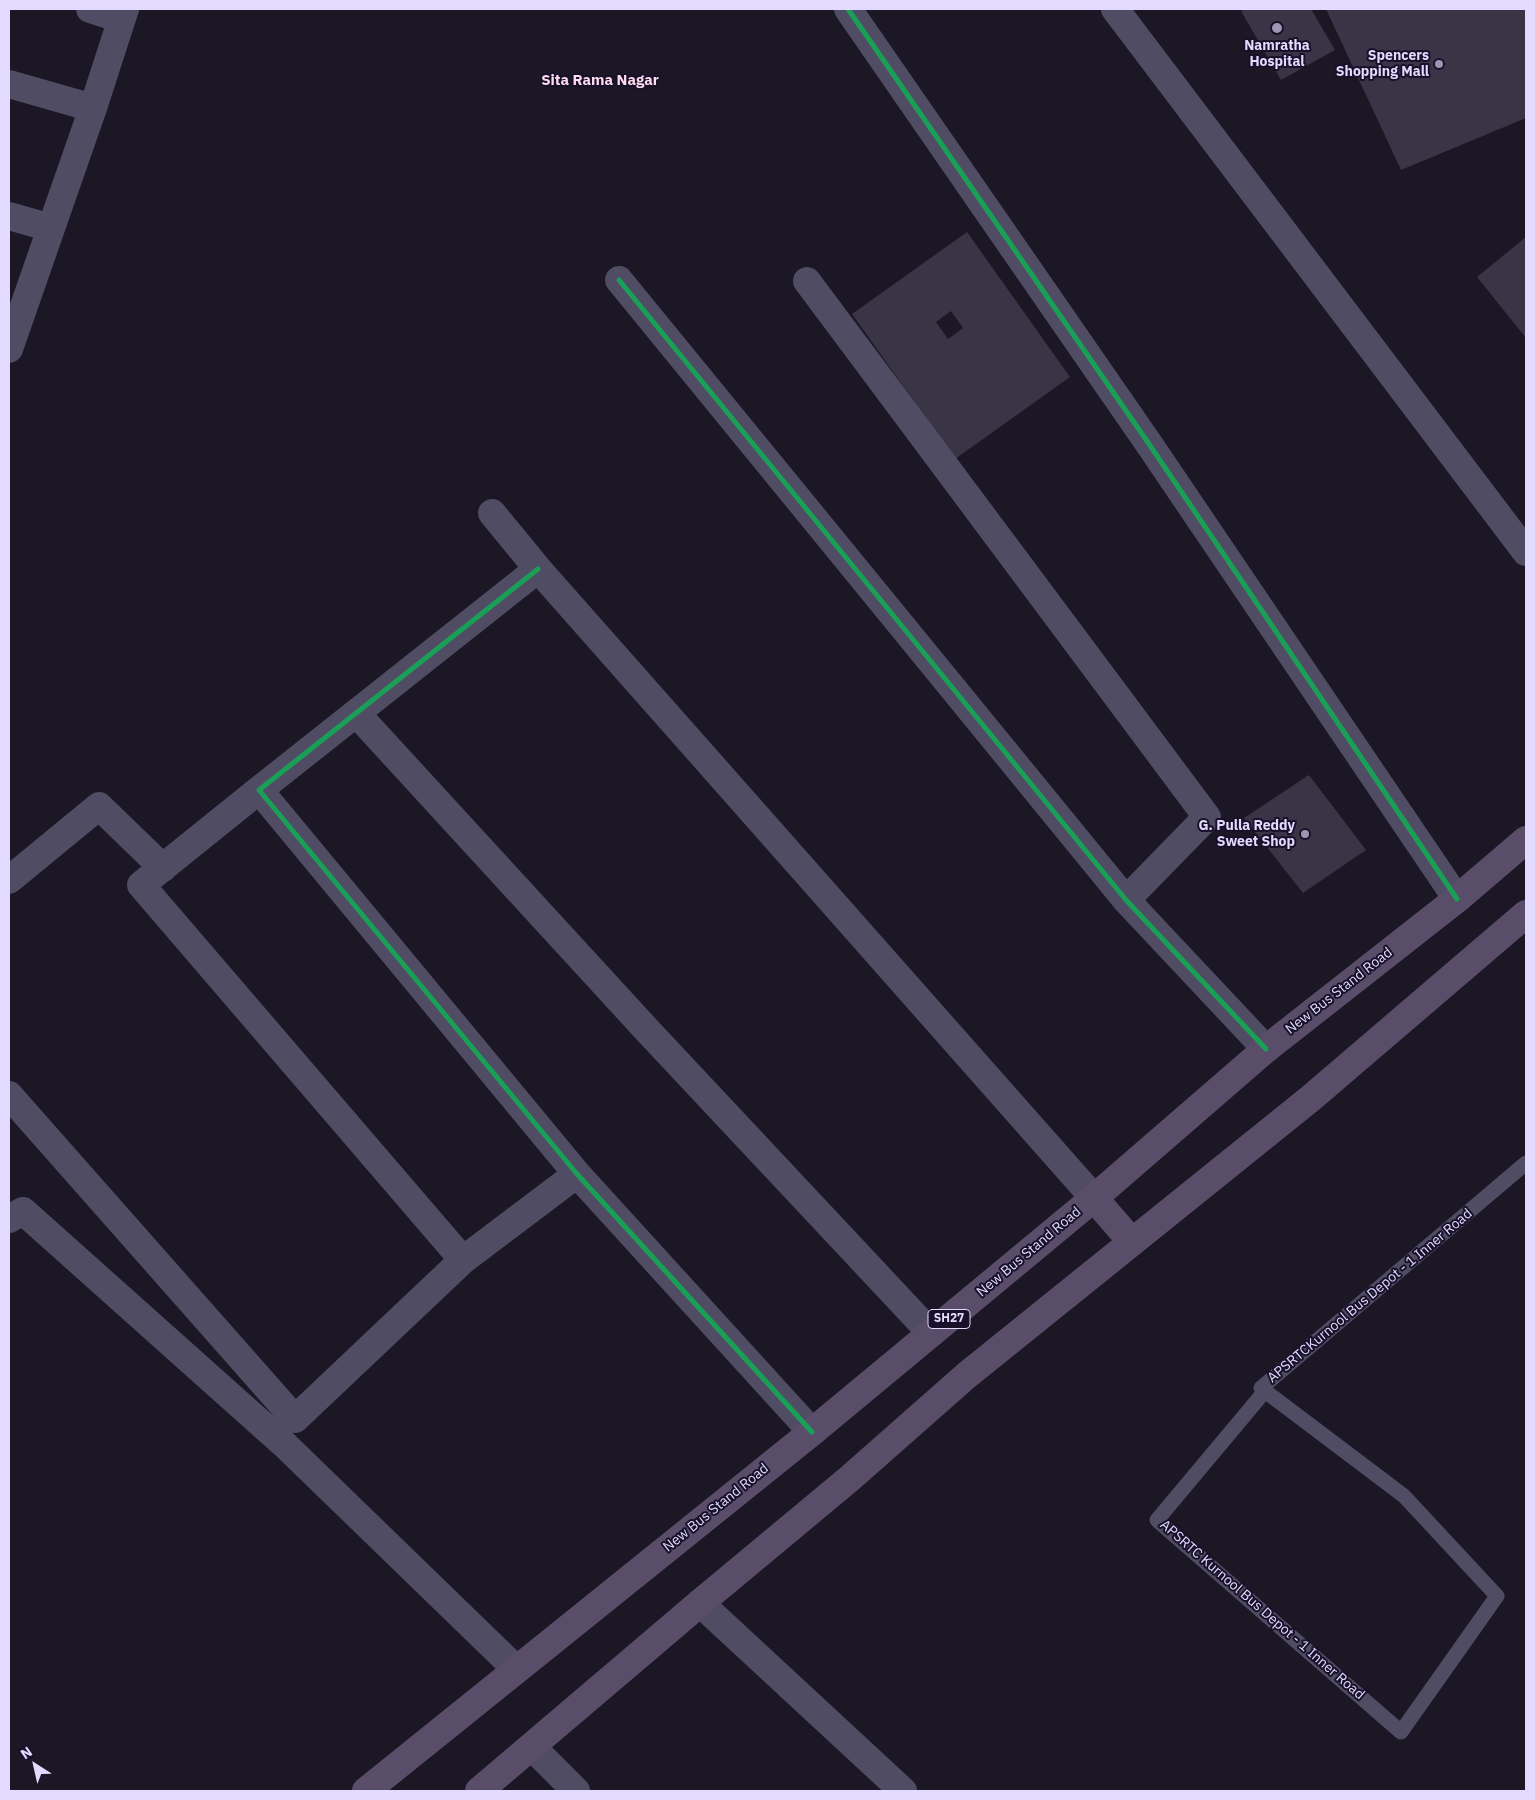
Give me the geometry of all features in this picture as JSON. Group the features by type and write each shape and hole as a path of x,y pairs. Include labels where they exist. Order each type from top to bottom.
{"main road":[{"name":"New Bus Stand Road","path":"366,1791 812,1432 1094,1198 1266,1049 1457,899 1526,840"},
{"path":"479,1791 700,1602 849,1480 967,1375 1311,1098 1526,914"},
{"path":"1094,1198 1132,1242"}],"street":[{"path":"9,349 93,108 123,14 90,9"},
{"path":"848,9 1149,444 1457,899"},
{"path":"1115,9 1526,552"},
{"path":"9,84 93,108"},
{"path":"9,216 52,228"},
{"path":"619,280 1126,900 1266,1049"},
{"path":"807,282 1207,817 1126,900"},
{"path":"492,513 538,569 1094,1198"},
{"path":"463,1260 142,884 538,569"},
{"path":"356,712 646,1029 931,1333"},
{"path":"258,790 577,1174 812,1432"},
{"path":"9,880 99,806 163,868"},
{"path":"9,1095 296,1419 463,1260 577,1174"},
{"path":"9,1218 23,1211 285,1445 516,1669"},
{"path":"700,1602 903,1791"},
{"path":"532,1747 576,1791"}],"lane":[{"name":"APSRTCKurnool Bus Depot - 1 Inner Road","path":"1401,1732 1497,1596 1404,1496 1261,1388 1526,1163"},
{"name":"APSRTC Kurnool Bus Depot - 1 Inner Road","path":"1265,1391 1157,1520 1401,1732"}],"building":[{"path":"1246,9 1311,9 1335,50 1281,80 1241,11"},
{"name":"Spencers Shopping Mall","path":"1326,9 1526,9 1526,118 1401,170"},
{"path":"967,232 1070,377 955,459 852,314","holes":["951,311 963,328 948,339 936,322"]},
{"path":"1526,237 1526,338 1477,277"},
{"name":"G. Pulla Reddy Sweet Shop","path":"1309,775 1366,850 1303,893 1244,818"}],"cycle path":[{"path":"848,9 1149,444 1457,899"},
{"path":"619,280 1126,900 1266,1049"},
{"path":"538,569 259,790 577,1174 812,1432"}],"place":[{"name":"Namratha Hospital","path":"1277,28"},
{"name":"Spencers Shopping Mall","path":"1439,64"},
{"name":"G. Pulla Reddy Sweet Shop","path":"1305,834"}],"district":[{"name":"Sita Rama Nagar","path":"600,81"}]}
